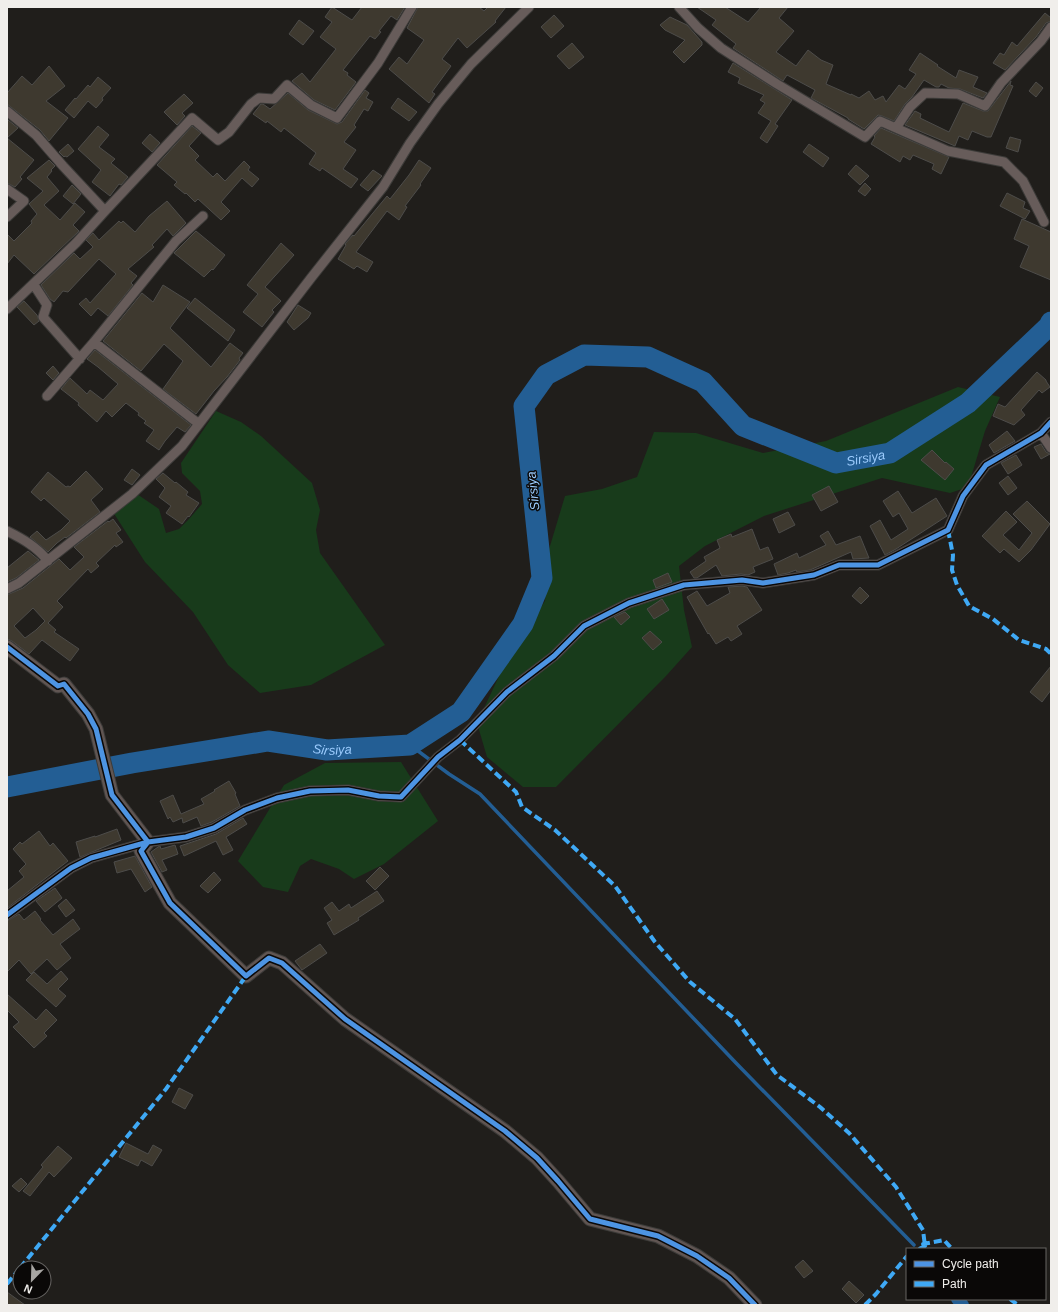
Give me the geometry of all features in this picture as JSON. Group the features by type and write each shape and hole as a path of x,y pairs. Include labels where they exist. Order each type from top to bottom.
{"street":[{"path":"7,309 34,285 76,243 192,118 218,140 229,132 251,104 260,98 274,99 287,86 311,105 337,118 378,63 412,7"},
{"path":"7,589 19,583 48,561 132,494 182,446 383,187 410,142 438,104 471,64 528,7"},
{"path":"679,7 698,28 721,48 777,84 865,136 880,121 948,151 1004,162 1023,181 1044,222"},
{"path":"896,128 910,108 925,93 958,94 985,106 1001,83 1042,41 1051,27"},
{"path":"7,110 36,135 105,211"},
{"path":"7,190 24,201 7,217"},
{"path":"47,396 94,342 176,241 203,216"},
{"path":"34,285 47,305 42,317 80,358"},
{"path":"94,342 198,424"},
{"path":"7,915 71,868 91,858 148,842 186,836 214,828 245,810 277,798 310,791 348,790 379,796 401,796 438,757 460,740 507,692 554,656 584,626 629,603 684,585 742,580 763,583 814,575 839,566 878,566 948,530 963,496 986,465 1041,433 1051,422"},
{"path":"1041,433 1051,448"},
{"path":"7,531 33,546 48,561"},
{"path":"7,647 58,686 64,684 88,714 96,729 112,795 148,842"},
{"path":"148,842 141,851 170,903 246,976 269,958 282,964 345,1019 505,1131 537,1158 590,1219 658,1236 697,1256 729,1278 755,1305"}],"green space":[{"path":"958,387 1000,397 985,431 968,487 950,493 882,478 764,516 705,546 679,566 684,610 692,647 666,676 556,787 523,787 487,757 477,723 508,657 545,601 547,556 565,496 602,489 637,477 654,432 696,433 763,453 826,441"},
{"path":"216,411 241,422 261,436 312,483 320,510 316,530 320,553 385,645 311,685 260,693 228,665 193,612 145,562 113,512 137,494 159,509 166,533 179,529 202,504 200,491 182,473 181,463"},
{"path":"401,762 438,821 384,864 354,879 339,869 311,859 300,866 288,892 263,887 238,861 284,785 325,763"}],"building":[{"path":"332,7 352,20 362,7 405,7 397,20 391,16 379,31 381,32 375,39 370,36 343,70 356,82 335,110 314,100 292,81 302,73 310,82 336,49 320,37 332,22 325,17"},
{"path":"418,7 479,7 484,11 488,7 506,7 495,21 496,22 467,48 458,38 442,59 451,66 432,92 435,94 429,103 389,69 399,57 407,64 424,40 407,28"},
{"path":"697,7 725,7 748,22 761,7 788,7 779,18 794,31 776,52 796,66 808,50 821,60 833,65 826,84 859,98 869,91 875,100 883,96 886,102 899,85 905,89 916,74 909,70 920,53 956,78 959,70 978,77 973,87 987,93 983,98 960,89 949,88 941,84 939,87 936,87 924,80 894,121 878,115 864,129 848,118 811,98 815,90 787,75 783,81 733,48 736,44 712,25 716,20"},
{"path":"1045,13 1051,18 1051,21 1046,23 1036,37 1005,70 993,63 1000,53 1004,55 1012,42 1017,46"},
{"path":"554,15 564,26 551,38 541,27"},
{"path":"670,17 687,25 702,42 702,45 684,63 673,52 685,40 665,30 660,25"},
{"path":"299,20 314,31 303,45 289,34"},
{"path":"572,43 584,57 569,69 557,56"},
{"path":"733,63 792,100 775,124 778,126 767,143 760,138 771,121 758,113 765,103 760,100 764,95 738,83 740,78 728,72"},
{"path":"49,66 65,86 46,101 68,118 49,141 40,130 7,104 7,93 22,76 32,85"},
{"path":"98,77 111,88 96,108 88,101 74,118 65,110 88,85 90,87"},
{"path":"1011,81 1010,85 1013,86 991,137 987,137 972,131 968,140 959,136 955,146 905,125 915,111 921,114 920,118 949,132 963,103 983,111 988,111"},
{"path":"1036,82 1043,88 1036,97 1029,91"},
{"path":"365,90 369,93 366,98 373,102 368,111 364,109 354,125 356,127 344,142 356,150 343,169 358,179 351,188 322,168 320,171 309,164 316,153 284,128 281,132 267,121 266,123 253,114 261,104 270,109 288,93 308,110 337,124 342,122"},
{"path":"184,94 193,103 182,113 185,116 177,125 164,112"},
{"path":"398,98 417,112 409,121 391,108"},
{"path":"7,120 18,128 7,138"},
{"path":"98,126 109,135 99,147 115,159 111,163 128,177 121,185 119,184 110,196 92,182 101,170 78,149"},
{"path":"192,126 201,133 189,146 199,156 195,160 213,177 217,173 225,181 244,161 250,167 248,170 259,179 252,187 242,178 221,202 230,211 221,220 198,199 195,202 186,193 185,194 174,185 177,182 157,165"},
{"path":"881,128 949,157 941,174 932,169 934,164 913,155 910,160 903,156 900,162 871,144 875,137 874,136"},
{"path":"150,134 160,143 152,152 142,143"},
{"path":"1010,137 1021,140 1018,152 1006,148"},
{"path":"7,138 34,160 20,177 22,179 15,187 7,183"},
{"path":"68,144 74,151 67,157 64,157 59,152"},
{"path":"809,144 829,158 823,167 803,152"},
{"path":"49,160 55,166 47,177 59,191 44,205 60,220 75,203 85,212 73,225 79,231 34,274 14,255 7,264 7,234 14,241 32,223 31,221 37,214 29,204 43,191 27,178"},
{"path":"419,160 431,168 420,184 421,185 405,206 407,207 399,220 387,211 356,252 373,262 367,272 357,266 354,269 338,259 346,245 345,244 353,235 354,236 387,196 390,199"},
{"path":"856,165 869,176 860,185 848,174"},
{"path":"373,170 382,176 368,191 360,185"},
{"path":"865,183 871,189 865,196 858,191"},
{"path":"72,185 81,194 73,204 63,196"},
{"path":"1007,193 1025,202 1023,208 1030,211 1025,219 1000,206"},
{"path":"167,201 186,223 173,236 167,229 152,245 154,247 128,269 137,276 131,283 133,285 108,316 98,308 91,316 79,304 86,298 90,303 116,274 99,259 68,292 63,291 54,302 50,299 41,285 74,253 80,259 93,247 86,240 93,233 99,240 119,221 121,223 123,221 135,232 149,216"},
{"path":"1022,219 1051,232 1051,280 1020,267 1029,246 1014,239"},
{"path":"196,231 225,255 213,270 212,269 204,277 174,253"},
{"path":"281,243 294,255 265,287 281,301 272,310 274,312 262,327 243,312 258,294 247,285"},
{"path":"163,285 190,302 170,328 211,367 230,343 243,353 239,358 240,360 227,377 196,414 163,389 183,361 164,344 141,371 103,341 142,293 153,302"},
{"path":"195,298 235,330 228,341 187,308"},
{"path":"24,301 37,315 39,321 34,325 17,307"},
{"path":"298,305 311,313 308,318 294,330 287,322"},
{"path":"95,350 191,425 185,432 177,427 159,450 146,441 154,430 144,423 146,421 138,415 139,413 126,403 112,417 106,411 97,422 78,405 79,403 61,389 70,378 87,394 90,390 103,400 118,384 87,359"},
{"path":"53,366 59,373 53,380 46,373"},
{"path":"1037,372 1046,380 1050,387 1042,393 1039,390 1021,410 1025,415 1014,425 993,416 998,404 1005,407"},
{"path":"1007,431 1015,441 994,453 989,445"},
{"path":"1041,444 1046,452 1050,454 1041,459 1034,447"},
{"path":"932,450 945,463 946,462 954,469 945,480 921,460"},
{"path":"1016,455 1022,465 1008,474 1001,463"},
{"path":"132,469 140,475 132,485 124,480"},
{"path":"86,471 103,489 91,500 100,512 66,538 65,537 57,543 48,552 30,537 37,531 46,540 61,530 70,521 44,498 41,501 31,492 48,472 66,487 70,487"},
{"path":"163,473 188,492 186,495 199,503 182,524 166,513 171,506 159,497 165,488 156,479"},
{"path":"1008,476 1017,488 1008,495 999,483"},
{"path":"829,486 838,502 821,511 812,495"},
{"path":"898,491 912,513 936,498 947,516 885,555 870,526 880,520 891,540 908,529 899,513 893,517 883,501"},
{"path":"1027,501 1050,524 1031,550 1019,562 1004,549 1000,553 982,536 1006,511 1017,522 1003,535 1019,550 1032,533 1013,514"},
{"path":"788,512 795,525 779,533 773,519"},
{"path":"113,519 121,530 116,533 123,542 116,547 115,545 96,563 99,566 91,573 88,569 57,601 63,607 48,623 56,630 54,632 79,649 70,661 42,640 29,654 7,639 7,595 23,588 59,559 70,570 84,557 74,547 108,521 109,522","holes":["33,608 45,621 25,638 14,626"]},
{"path":"752,529 760,550 768,547 773,559 753,567 755,572 748,575 741,574 722,576 716,565 697,578 694,578 690,572 706,561 704,557 720,548 717,540 731,534 732,537"},
{"path":"828,531 836,545 860,536 869,558 853,559 851,552 810,570 797,572 796,570 778,575 774,564 797,553 799,558 826,545 820,536"},
{"path":"28,551 39,560 16,578 7,582 7,568"},
{"path":"668,573 672,582 656,588 653,580"},
{"path":"728,587 747,587 762,610 737,626 742,634 731,641 728,637 716,644 709,633 708,634 687,597 697,591 707,606 730,593"},
{"path":"860,587 869,596 861,604 852,596"},
{"path":"662,599 669,610 654,619 647,609"},
{"path":"625,612 630,617 621,625 614,617"},
{"path":"650,631 662,642 653,650 642,638"},
{"path":"1051,666 1051,690 1042,702 1030,692"},
{"path":"229,781 236,793 235,794 240,806 212,822 201,826 197,817 183,823 182,818 173,822 170,817 168,819 160,801 173,795 181,814 204,804 201,799"},
{"path":"243,818 247,824 226,837 233,850 223,855 216,841 184,856 180,846 216,834"},
{"path":"117,829 121,840 80,857 76,842"},
{"path":"39,831 50,846 53,843 68,861 7,908 7,891 24,877 19,871 26,864 13,849 20,842 22,844"},
{"path":"175,845 178,854 162,860 167,870 162,872 151,852 160,846 161,849"},
{"path":"135,856 152,887 145,892 131,869 117,873 114,862"},
{"path":"380,867 389,876 375,890 366,881"},
{"path":"214,872 221,880 208,893 200,886"},
{"path":"55,888 62,898 45,912 36,901"},
{"path":"377,891 384,901 358,918 359,920 334,935 327,923 332,920 324,908 332,902 339,911 349,904 351,908"},
{"path":"66,899 75,910 66,917 58,906"},
{"path":"35,911 41,919 40,920 53,935 73,919 80,929 60,944 71,958 57,970 47,959 31,974 19,960 7,972 7,921 19,914 24,920"},
{"path":"320,944 327,953 302,970 295,961"},
{"path":"61,971 68,979 58,989 66,996 56,1007 26,980 34,972 47,984"},
{"path":"7,994 36,1020 46,1009 57,1020 44,1033 47,1036 34,1048 13,1027 19,1022 7,1010"},
{"path":"179,1088 193,1095 185,1109 172,1102"},
{"path":"126,1143 148,1154 153,1145 162,1150 152,1166 141,1160 138,1166 119,1157"},
{"path":"58,1146 72,1158 54,1177 49,1172 30,1196 23,1191 43,1167 41,1165"},
{"path":"21,1178 27,1184 19,1192 12,1186"},
{"path":"803,1260 813,1271 804,1278 795,1267"},
{"path":"849,1281 864,1295 856,1303 842,1289"},
{"path":"7,1292 12,1296 12,1300 18,1300 25,1305 7,1305"}],"waterway":[{"name":"Sirsiya","path":"7,787 132,763 268,741 327,750 410,745 461,712 523,624 542,578 524,406 546,375 584,355 648,357 703,382 743,426 836,463 890,453 968,403 1049,326 1051,322"},
{"path":"410,745 449,774 480,794 736,1063 914,1245"},
{"path":"958,1300 963,1305"}],"marked path":[{"path":"948,530 953,555 952,570 957,585 969,606 993,619 1019,640 1046,649 1051,654"},
{"path":"460,740 516,792 522,807 555,830 615,886 655,942 690,982 735,1019 777,1075 820,1107 849,1133 896,1187 923,1230 925,1246 921,1248"},
{"path":"27,1260 166,1089 246,976"},
{"path":"924,1244 944,1240 951,1248"},
{"path":"865,1305 906,1257"},
{"path":"7,1284 12,1278"},
{"path":"1011,1300 1018,1305"}],"cycle path":[{"path":"7,915 71,868 91,858 148,842 186,837 214,828 245,810 277,798 310,791 348,790 379,796 401,797 438,757 460,740 507,692 554,656 584,626 629,603 684,585 742,580 763,583 814,575 839,565 878,565 948,530 963,496 986,465 1041,433 1051,422"},
{"path":"7,647 58,686 64,684 88,714 96,729 112,795 148,842 141,851 170,903 246,976 269,958 282,963 345,1019 505,1131 537,1158 590,1219 658,1236 697,1256 729,1278 755,1305"}]}
